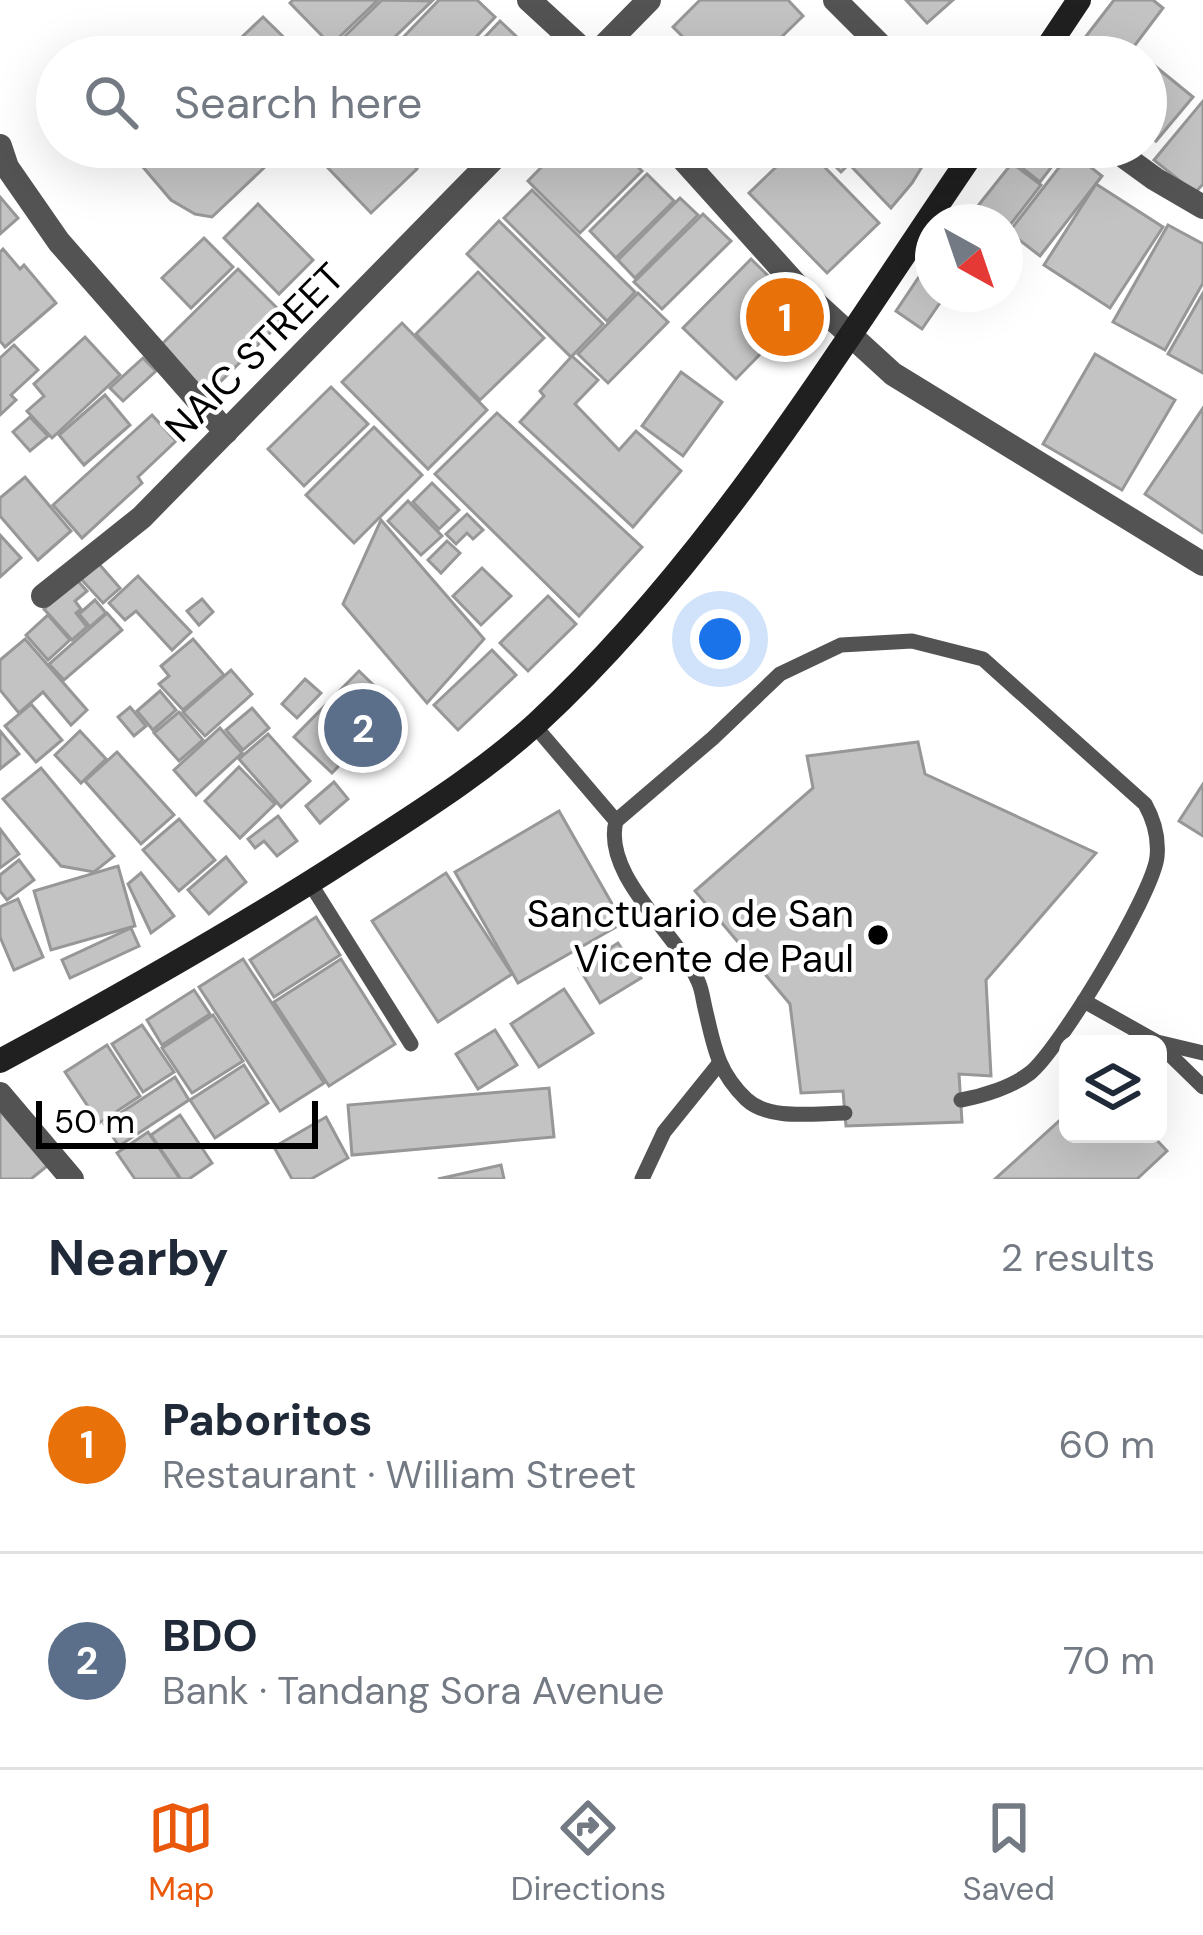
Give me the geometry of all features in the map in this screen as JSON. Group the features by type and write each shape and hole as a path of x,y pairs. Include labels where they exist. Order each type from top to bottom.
{"main road":[{"path":"1055,36 1079,0"},
{"path":"0,1061 310,883 440,800 534,725 657,599 713,528 963,168"}],"street":[{"path":"529,0 569,36"},
{"path":"613,36 649,0"},
{"path":"836,0 871,36"},
{"path":"0,146 7,167 59,242 226,431"},
{"name":"NAIC STREET","path":"43,596 142,517 484,168"},
{"path":"691,168 800,289 893,374 1203,564"},
{"path":"1140,168 1203,207"},
{"path":"0,1094 72,1179"}],"lane":[{"path":"845,1113 772,1112 749,1103 718,1065 698,980 632,885 612,835 616,821 779,674 841,645 912,641 983,659 1144,804 1155,823 1157,856 1150,883 1045,1059 1026,1077 961,1100"},
{"path":"534,725 616,821"},
{"path":"310,883 411,1044"},
{"path":"1084,1000 1145,1035"},
{"path":"1167,1044 1203,1053"},
{"path":"1167,1052 1203,1087"},
{"path":"642,1179 664,1132 718,1065"}],"building":[{"path":"378,0 340,36 322,36 290,3"},
{"path":"382,0 432,1 396,36 345,36"},
{"path":"439,0 477,0 495,17 477,36 404,36"},
{"path":"700,0 788,0 803,16 783,36 682,36 673,27"},
{"path":"906,0 953,0 927,23"},
{"path":"1114,0 1153,0 1163,8 1142,36 1086,36"},
{"path":"263,17 282,36 243,36"},
{"path":"500,21 516,36 486,36"},
{"path":"1167,76 1193,97 1167,128"},
{"path":"1203,101 1203,184 1195,193 1164,168 1167,144"},
{"path":"144,168 264,168 212,217 195,214 171,200"},
{"path":"328,168 416,168 417,169 371,213"},
{"path":"541,168 642,171 580,233 528,181"},
{"path":"775,168 825,168 879,223 827,273 749,193"},
{"path":"853,168 921,168 891,208"},
{"path":"1008,168 1019,168 1041,185 1023,208 1023,204 979,204"},
{"path":"1022,168 1051,168 1040,182"},
{"path":"1059,168 1092,168 1102,176 1040,256 1023,243 1023,214"},
{"path":"647,174 674,201 616,258 590,231"},
{"path":"1096,184 1163,227 1110,308 1044,265"},
{"path":"532,190 635,292 607,321 504,218"},
{"path":"0,197 18,218 0,234"},
{"path":"680,198 698,215 635,278 618,260"},
{"path":"258,204 313,260 279,294 224,238"},
{"path":"703,214 731,241 662,309 634,282"},
{"path":"499,221 603,324 571,357 467,254"},
{"path":"1168,225 1203,244 1203,283 1165,350 1113,322"},
{"path":"204,238 233,267 191,308 162,278"},
{"path":"3,249 20,269 24,265 56,303 5,347 0,341"},
{"path":"751,259 803,310 736,379 683,328"},
{"path":"238,269 286,317 208,394 160,346"},
{"path":"478,272 544,338 480,400 416,334"},
{"path":"915,283 915,312 934,312 922,329 896,311"},
{"path":"638,293 668,322 608,383 578,354"},
{"path":"1203,293 1203,373 1168,354"},
{"path":"402,323 487,410 428,469 342,382"},
{"path":"85,337 120,375 52,438 27,411 44,396 34,384"},
{"path":"14,345 38,370 11,395 16,400 0,415 0,358"},
{"path":"1095,354 1175,400 1122,490 1043,444"},
{"path":"572,356 598,380 575,404 619,450 636,431 681,471 633,527 520,422"},
{"path":"143,358 156,371 123,401 110,388"},
{"path":"681,372 722,402 683,456 642,426"},
{"path":"331,387 368,424 304,486 268,449"},
{"path":"105,395 130,425 84,465 59,435"},
{"path":"1203,408 1203,533 1145,494"},
{"path":"497,413 642,547 579,616 435,474"},
{"path":"152,415 176,441 138,477 142,483 82,538 53,505"},
{"path":"30,417 48,436 30,451 13,432"},
{"path":"374,427 422,475 354,543 306,495"},
{"path":"25,477 71,531 38,560 0,516 0,498"},
{"path":"432,483 459,510 439,529 413,502"},
{"path":"408,501 442,536 421,555 388,521"},
{"path":"467,514 483,530 473,539 467,533 456,544 446,534"},
{"path":"381,520 484,639 427,703 343,604"},
{"path":"0,535 21,558 0,577"},
{"path":"447,541 460,553 441,573 428,560"},
{"path":"99,564 120,588 103,603 81,579"},
{"path":"482,568 511,596 481,625 453,596"},
{"path":"138,576 191,632 172,650 136,611 125,620 109,603"},
{"path":"77,580 87,591 75,601 81,609 76,613 87,627 72,640 44,609"},
{"path":"548,596 576,624 528,671 500,643"},
{"path":"202,599 213,612 199,625 187,611"},
{"path":"95,600 106,613 90,627 79,614"},
{"path":"107,613 122,630 64,680 49,664"},
{"path":"48,615 70,640 48,660 26,635"},
{"path":"25,639 87,710 71,725 43,692 19,713 0,690 0,660"},
{"path":"193,639 224,675 183,710 159,684 169,676 161,666"},
{"path":"492,650 516,675 458,730 434,705"},
{"path":"231,670 252,694 205,736 183,712"},
{"path":"359,671 396,707 332,773 294,737"},
{"path":"305,679 321,693 297,718 282,704"},
{"path":"160,691 176,710 153,730 137,711"},
{"path":"31,704 62,740 36,762 5,726"},
{"path":"130,707 146,726 134,736 118,717"},
{"path":"252,708 269,728 243,750 226,730"},
{"path":"179,712 203,740 179,761 154,733"},
{"path":"220,728 242,753 196,795 174,770"},
{"path":"0,731 19,754 0,769"},
{"path":"80,731 106,759 81,783 55,755"},
{"path":"268,734 310,781 281,807 239,759"},
{"name":"Sanctuario de San Vicente de Paul","path":"918,742 925,774 1096,853 986,980 991,1076 959,1074 962,1122 846,1126 843,1091 801,1093 790,1004 695,891 813,788 807,756"},
{"path":"117,752 174,815 141,844 85,781"},
{"path":"239,767 275,804 240,838 205,801"},
{"path":"41,768 114,856 94,872 61,866 3,799"},
{"path":"334,782 348,799 320,823 306,806"},
{"path":"1203,784 1203,836 1179,821"},
{"path":"559,811 623,923 518,983 455,872"},
{"path":"278,816 297,841 277,856 264,841 255,848 248,839"},
{"path":"179,819 215,860 179,891 143,850"},
{"path":"0,829 19,854 0,868"},
{"path":"226,857 246,882 209,914 188,890"},
{"path":"19,860 34,880 7,900 0,891 0,875"},
{"path":"118,866 135,926 51,950 34,891"},
{"path":"141,873 174,916 151,933 128,884"},
{"path":"446,873 512,974 438,1022 372,921"},
{"path":"18,899 43,957 14,970 0,937 0,907"},
{"path":"316,917 340,955 274,997 250,960"},
{"path":"131,928 139,946 70,978 62,960"},
{"path":"618,943 641,978 600,1003 579,968"},
{"path":"243,959 324,1083 280,1111 199,987"},
{"path":"341,959 395,1044 329,1086 274,1002"},
{"path":"564,989 593,1033 539,1067 511,1024"},
{"path":"194,990 210,1014 162,1045 147,1020"},
{"path":"213,1015 243,1061 192,1093 162,1048"},
{"path":"142,1025 174,1072 143,1092 112,1044"},
{"path":"495,1030 517,1065 478,1089 456,1054"},
{"path":"107,1045 140,1096 99,1123 65,1072"},
{"path":"244,1065 268,1103 215,1138 190,1100"},
{"path":"175,1077 189,1100 119,1146 104,1124"},
{"path":"549,1088 554,1137 352,1155 348,1105"},
{"path":"0,1098 52,1162 31,1179 0,1179"},
{"path":"180,1115 212,1163 189,1179 181,1179 151,1135"},
{"path":"326,1117 348,1158 311,1179 292,1179 274,1147"},
{"path":"1059,1121 1059,1143 1159,1143 1167,1151 1137,1179 995,1179"},
{"path":"148,1132 180,1179 135,1179 117,1153"},
{"path":"501,1165 504,1179 438,1179"}],"place":[{"name":"Paboritos","path":"785,317"},
{"name":"BDO","path":"363,728"},
{"name":"Sanctuario de San Vicente de Paul","path":"878,935"}]}
